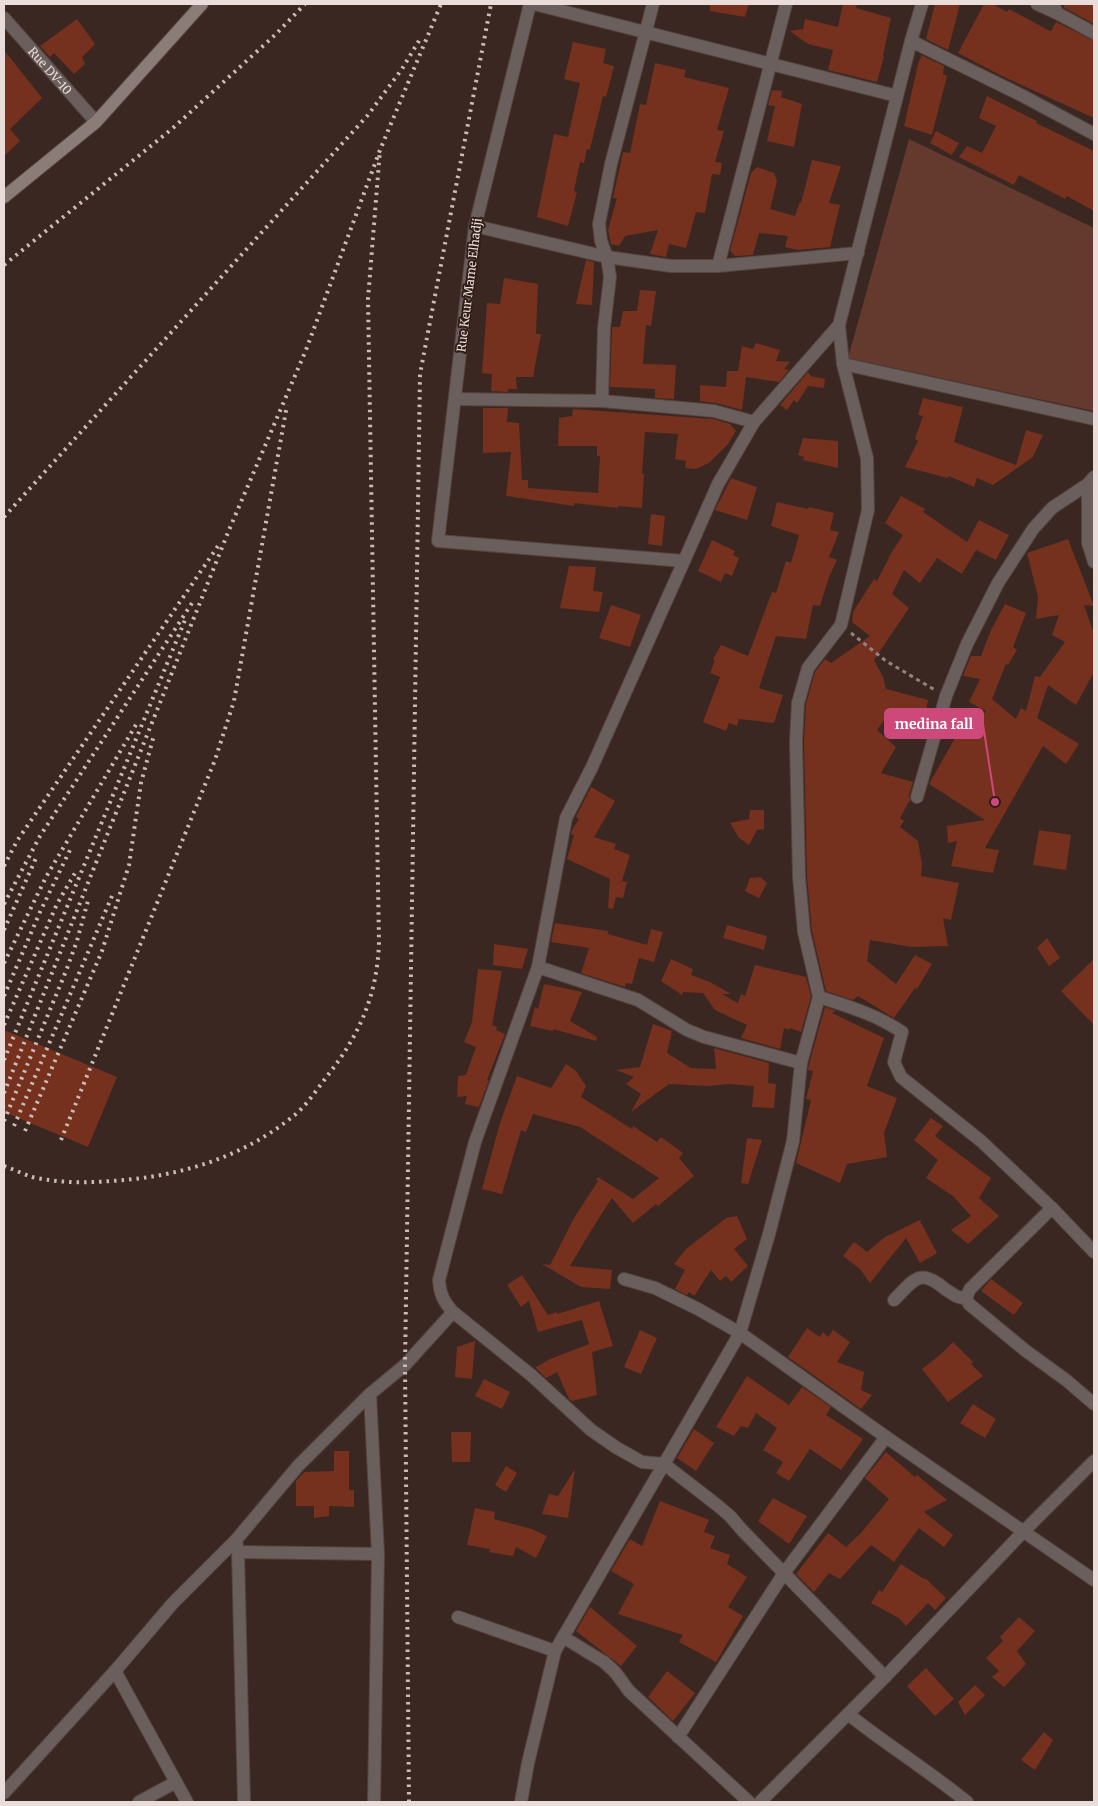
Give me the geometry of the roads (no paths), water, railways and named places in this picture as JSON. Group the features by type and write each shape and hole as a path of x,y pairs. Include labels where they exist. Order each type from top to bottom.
{"street":[{"path":"4,197 96,122 202,4"},
{"path":"532,4 898,96"},
{"name":"Rue Keur Mame Elhadji","path":"532,4 475,226 438,541 684,561"},
{"path":"602,402 604,328 610,277 608,257 601,241 599,224 611,164 653,4"},
{"path":"718,266 769,63 786,4"},
{"path":"520,1802 555,1651 740,1332 769,1234 793,1141 801,1063 819,997 804,932 799,877 796,741 798,703 808,668 841,625 868,510 867,458 843,364 839,324 922,4"},
{"path":"1038,4 1055,7 1094,33"},
{"name":"Rue DV-10","path":"4,18 96,122"},
{"path":"911,41 1023,96 1094,134"},
{"path":"475,226 608,257 671,266 718,266 858,253"},
{"path":"839,324 754,422 718,484 592,767 566,818 538,967 476,1142 439,1280 439,1291 443,1301 453,1312 531,1375 591,1430 642,1462 664,1464 730,1516 886,1678"},
{"path":"843,364 1094,419"},
{"path":"455,399 602,402 714,411 754,422"},
{"path":"1091,480 1088,543 1094,562"},
{"path":"917,796 946,696 982,612 1014,556 1033,529 1052,508 1091,480"},
{"path":"538,967 638,1000 688,1030 704,1037 801,1063"},
{"path":"819,997 858,1009 891,1024 902,1032 894,1062 901,1076 981,1141 1052,1208 1094,1252"},
{"path":"966,1298 970,1289 1052,1208"},
{"path":"894,1300 913,1281 923,1276 930,1277 953,1296 966,1298"},
{"path":"624,1279 656,1288 740,1332 886,1438 1094,1580"},
{"path":"966,1298 969,1304 1094,1404"},
{"path":"4,1794 115,1671 173,1603 237,1546 298,1466 370,1394 405,1365 453,1312"},
{"path":"370,1394 378,1554 374,1802"},
{"path":"678,1737 784,1574 886,1438"},
{"path":"760,1802 886,1678 1023,1532 1094,1461"},
{"path":"237,1546 378,1554"},
{"path":"237,1546 244,1802"},
{"path":"458,1618 555,1651"},
{"path":"563,1637 604,1662 615,1672 629,1691 749,1802"},
{"path":"115,1671 187,1802"},
{"path":"848,1714 884,1743 938,1779 968,1802"},
{"path":"138,1802 176,1782"}],"railway":[{"path":"4,265 173,128 275,35 305,4"},
{"path":"4,1093 229,530 306,350 380,150 441,4"},
{"path":"409,1802 405,1365 420,374 491,4"},
{"path":"4,517 368,115 402,69 420,39"},
{"path":"4,1166 42,1179 101,1182 160,1175 183,1170 229,1155 271,1132 302,1109 339,1060 358,1029 365,1013 375,980 379,943 368,299 380,150"},
{"path":"61,1140 215,760 234,701 287,405"},
{"path":"4,866 17,841 218,546"},
{"path":"4,904 40,836 194,600"},
{"path":"4,1060 185,620"},
{"path":"4,963 46,877 137,723"},
{"path":"25,1131 102,951 129,865 141,783 154,735"},
{"path":"4,996 40,912 71,848"},
{"path":"4,930 36,858"},
{"path":"4,1025 57,904 75,873"},
{"path":"14,1126 112,896"},
{"path":"4,1121 66,971 77,941 89,897"}],"place":[{"name":"medina fall","path":"995,802"}]}
